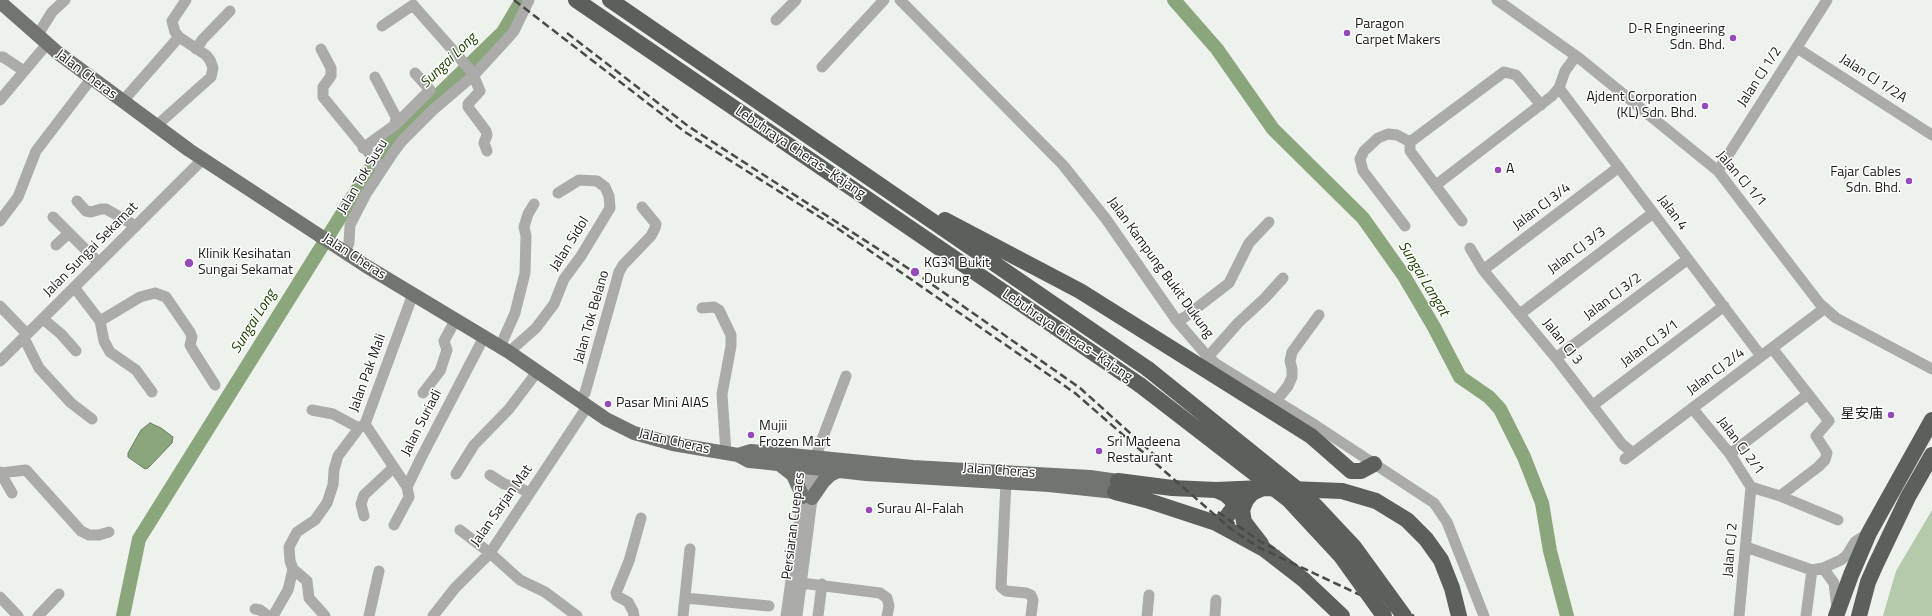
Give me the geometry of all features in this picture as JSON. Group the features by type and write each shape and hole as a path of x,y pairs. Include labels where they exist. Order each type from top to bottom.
{"highway":[{"name":"Lebuhraya Cheras–Kajang","path":"576,0 1140,385 1289,500 1341,556 1384,616"},
{"name":"Lebuhraya Cheras–Kajang","path":"610,0 1148,370 1308,498 1354,547 1404,616"},
{"path":"879,184 1080,291 1311,436 1351,471 1361,472 1374,464"},
{"path":"1837,613 1869,533 1932,420"},
{"path":"1859,616 1868,582 1876,564 1908,497 1932,455"},
{"path":"1117,487 1216,490 1263,488 1342,491 1376,501 1407,520 1426,539 1441,560 1452,588 1459,616"},
{"path":"1117,487 1146,500 1216,523 1264,549 1304,580 1342,616"},
{"path":"1263,488 1252,493 1246,500 1242,510 1244,522 1264,549"},
{"path":"1216,490 1226,494 1232,500 1234,507 1225,519 1216,523"}],"main road":[{"name":"Jalan Cheras","path":"0,2 42,40 155,127 313,231 413,294 505,349 582,404 606,419 642,436 673,444 732,454 749,461 778,464 913,467 1090,477 1117,487"},
{"name":"Jalan Cheras","path":"732,454 751,451 813,464 838,471 1006,482 1117,487"},
{"path":"778,464 792,475 807,497 826,478 838,471"}],"street":[{"path":"0,100 24,71 42,40 52,12 64,0"},
{"path":"155,127 211,77 213,68 210,60 174,32 172,21 186,0"},
{"name":"Jalan Tok Susu","path":"340,248 349,243 350,225 380,168 402,141 473,73 514,31 529,0"},
{"path":"776,20 796,0"},
{"path":"822,67 884,0"},
{"name":"Jalan Kampung Bukit Dukung","path":"900,0 1063,165 1106,219 1177,321 1208,357 1216,364 1276,401 1434,504 1447,522 1484,616"},
{"name":"Jalan CJ 1/1","path":"1497,0 1576,56 1718,171 1825,308 1836,318 1932,369"},
{"name":"Jalan CJ 1/2","path":"1718,171 1827,0"},
{"path":"382,26 411,3 473,73 480,91 468,104 468,107 486,131 487,134 484,143 486,151"},
{"path":"196,49 203,39 230,11"},
{"path":"122,102 179,37"},
{"name":"Jalan CJ 1/2A","path":"1797,48 1932,135"},
{"path":"321,50 331,68 331,76 323,87 323,97 380,168"},
{"path":"1436,185 1541,105 1559,88 1566,71 1576,56"},
{"path":"0,57 3,57 24,71"},
{"path":"1410,142 1504,72 1516,75 1541,105"},
{"path":"364,149 395,125 430,90 415,73"},
{"path":"375,77 396,116 395,125"},
{"path":"0,221 18,197 36,151 92,79"},
{"name":"Jalan 4","path":"1559,88 1761,356"},
{"path":"1405,226 1363,171 1360,159 1364,151 1378,138 1388,134 1397,135 1410,142"},
{"path":"1410,142 1410,151 1462,221"},
{"name":"Jalan Sungai Sekamat","path":"0,361 203,159"},
{"name":"Jalan CJ 3/4","path":"1483,270 1619,167"},
{"name":"Jalan Sidol","path":"505,349 536,328 554,304 564,279 581,256 610,208 609,196 605,187 597,181 579,180 558,193"},
{"path":"77,201 86,211 91,212 101,208 136,226"},
{"path":"505,349 525,273 526,236 524,227 528,214 534,204"},
{"name":"Jalan Tok Belano","path":"582,404 619,272 623,265 651,236 655,228 656,224 642,207"},
{"name":"Jalan CJ 3/3","path":"1520,314 1653,213"},
{"path":"53,217 98,262"},
{"path":"1177,321 1185,317 1229,282 1249,243 1269,222"},
{"path":"56,245 69,233"},
{"name":"Jalan CJ 3","path":"1470,248 1483,270 1593,405 1622,444 1629,456"},
{"name":"Jalan CJ 3/2","path":"1556,358 1688,259"},
{"path":"1208,357 1238,323 1265,298 1283,278"},
{"path":"74,287 100,321 104,341 110,352 136,370 152,392"},
{"path":"100,321 140,297 155,293 166,297 190,332 192,337 190,345 215,385"},
{"name":"Jalan Pak Mali","path":"293,569 289,555 292,538 296,532 315,520 327,503 334,485 334,470 338,456 362,426 413,294"},
{"path":"0,306 25,336 38,368 71,403 92,419"},
{"name":"Jalan CJ 3/1","path":"1593,405 1724,306"},
{"path":"702,308 714,307 719,310 732,334 722,394 732,454"},
{"name":"Jalan CJ 2/4","path":"1629,456 1825,308"},
{"path":"1276,401 1288,386 1292,377 1290,361 1292,352 1319,315"},
{"path":"42,319 61,334 76,351"},
{"path":"423,392 440,371 447,350 444,341 456,319"},
{"name":"Jalan Suriadi","path":"394,525 409,497 407,487 484,337"},
{"path":"1772,348 1829,421 1816,436 1827,453 1825,460 1780,496"},
{"path":"456,474 474,445 508,409 537,372"},
{"name":"Persiaran Cuepacs","path":"786,616 813,464 846,376"},
{"path":"1730,454 1808,394"},
{"name":"Jalan Sarjan Mat","path":"433,616 455,588 490,553 529,493 582,404"},
{"name":"Jalan CJ 2/1","path":"1692,408 1730,454 1751,487 1780,496 1838,520"},
{"path":"312,410 333,414 362,426 407,487"},
{"path":"364,516 361,504 364,496 393,468"},
{"path":"12,493 0,472 26,470 81,531 89,535 99,535 108,532"},
{"path":"490,475 504,484 520,488 529,493"},
{"path":"1006,482 1001,587 1006,592 1026,593 1031,595 1033,600 1031,616"},
{"name":"Jalan CJ 2","path":"1740,616 1751,487"},
{"name":"Persiaran Cuepacs","path":"797,616 801,583 807,497"},
{"path":"634,616 634,611 628,602 617,596 616,593 629,561 641,518"},
{"path":"460,530 490,553 520,580 544,592 577,616"},
{"path":"1818,569 1841,560 1847,555 1854,542 1869,533"},
{"path":"1746,548 1818,569 1834,583 1837,613"},
{"path":"683,616 690,549"},
{"path":"273,616 288,590 293,569 307,581 309,598 325,616"},
{"path":"1806,616 1818,569"},
{"path":"368,616 379,571"},
{"path":"801,583 822,584 880,593 887,598 889,606 887,616"},
{"path":"818,616 822,584"},
{"path":"38,616 59,594"},
{"path":"1147,616 1148,595"},
{"path":"0,597 18,616"},
{"path":"685,598 769,606"},
{"path":"1215,616 1216,600"},
{"path":"256,609 268,616"}],"shaded area":[{"path":"150,423 161,428 173,437 172,443 148,468 145,469 128,457 128,453 141,430"},
{"path":"1932,510 1932,616 1883,616 1896,571"}],"waterway":[{"name":"Sungai Long","path":"123,616 139,539 382,150 503,32 522,0"},
{"name":"Sungai Langat","path":"1174,0 1217,49 1273,129 1363,218 1404,276 1434,327 1460,377 1489,397 1500,409 1524,457 1542,503 1550,551 1567,616"}],"railway":[{"path":"514,0 685,132 837,228 1075,393 1231,529 1258,547 1405,616"},
{"path":"567,33 688,126 920,276 1080,388 1160,460"},
{"path":"1218,512 1261,542 1279,551"},
{"path":"1401,609 1414,616"}],"place":[{"name":"Paragon Carpet Makers","path":"1347,33"},
{"name":"D-R Engineering Sdn. Bhd.","path":"1733,38"},
{"name":"Ajdent Corporation (KL) Sdn. Bhd.","path":"1705,106"},
{"name":"A","path":"1498,170"},
{"name":"Fajar Cables Sdn. Bhd.","path":"1909,181"},
{"name":"Klinik Kesihatan Sungai Sekamat","path":"189,263"},
{"name":"KG31 Bukit Dukung","path":"915,272"},
{"name":"Pasar Mini AIAS","path":"608,404"},
{"name":"星安庙","path":"1891,415"},
{"name":"Mujii Frozen Mart","path":"751,435"},
{"name":"Sri Madeena Restaurant","path":"1099,451"},
{"name":"Surau Al-Falah","path":"869,510"}]}
